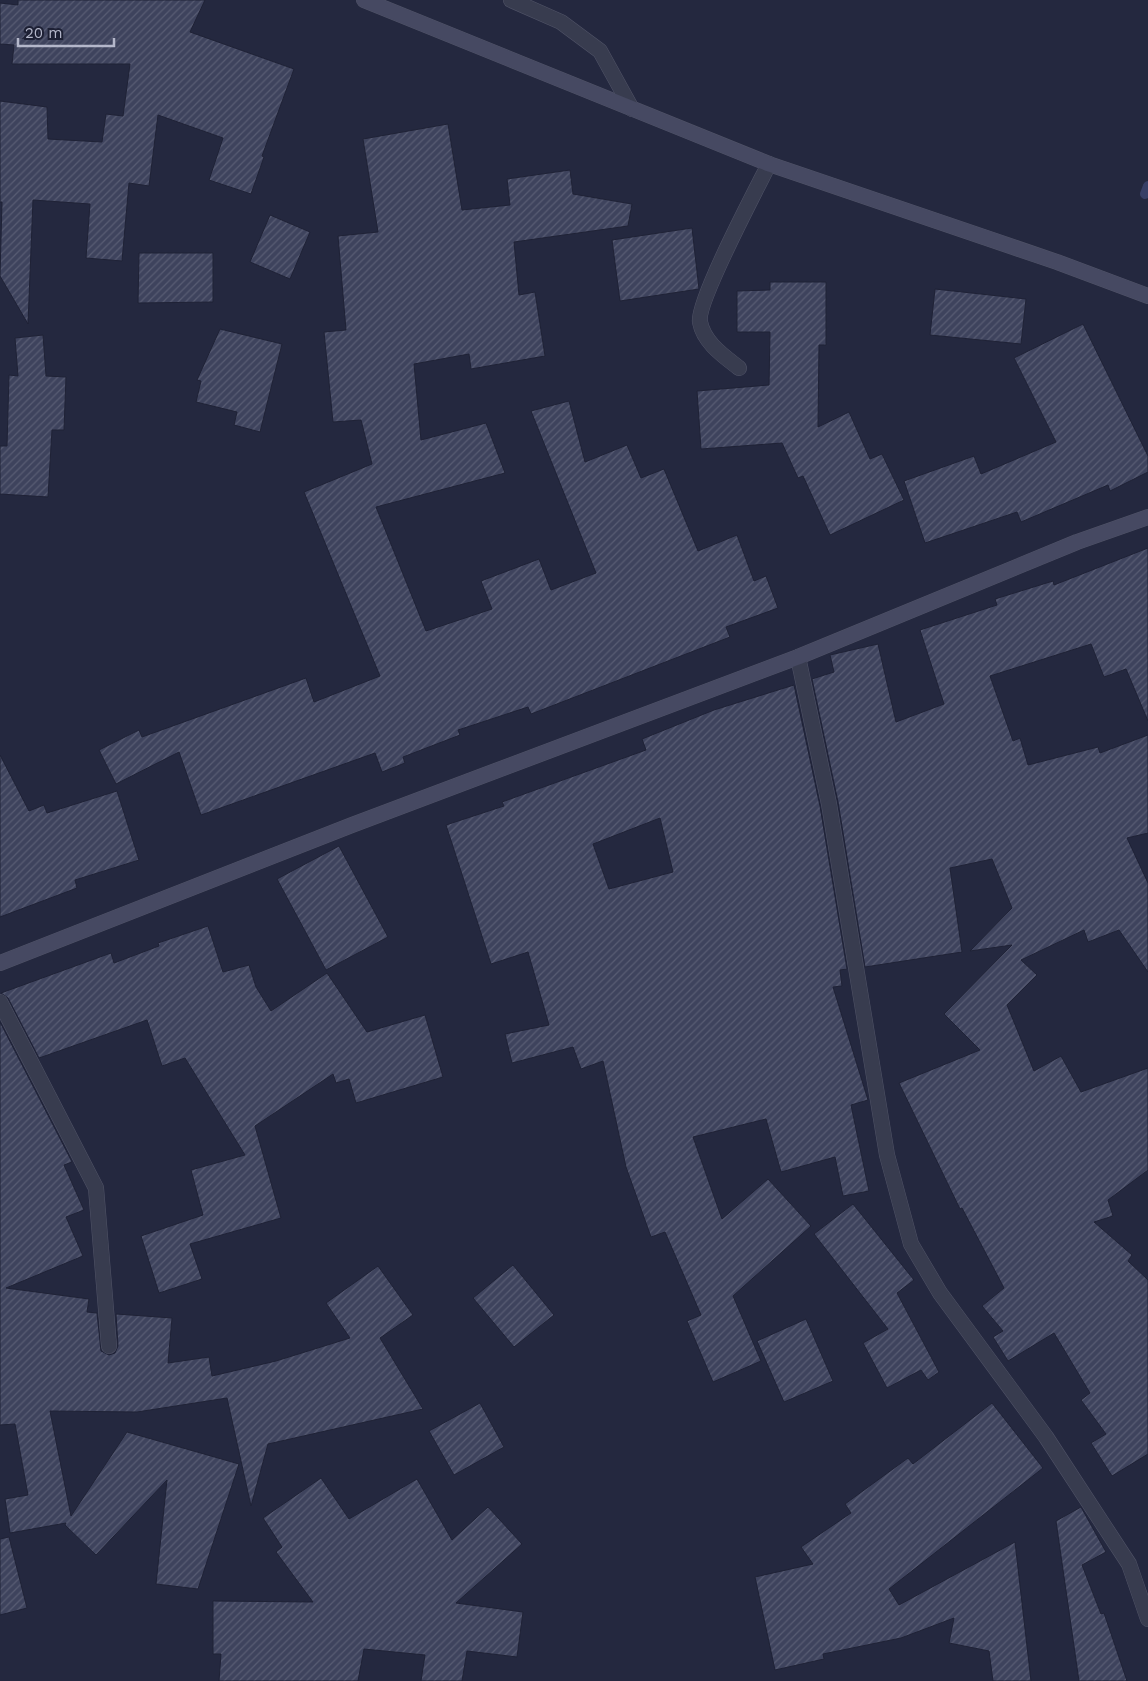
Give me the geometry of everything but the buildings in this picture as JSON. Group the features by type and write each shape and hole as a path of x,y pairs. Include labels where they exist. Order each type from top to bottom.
{"main road":[{"path":"364,0 769,164 1057,262 1148,296"},
{"path":"0,963 343,829 798,657 1077,542 1148,517"}],"street":[{"path":"511,0 561,22 600,51 632,109"},
{"path":"740,368 718,352 708,339 699,321 706,293 769,164"},
{"path":"798,657 829,804 887,1155 911,1244 940,1293 1046,1436 1129,1564 1148,1619"},
{"path":"0,1002 96,1188 109,1346"}],"waterway":[{"path":"1145,194 1148,186"}]}
